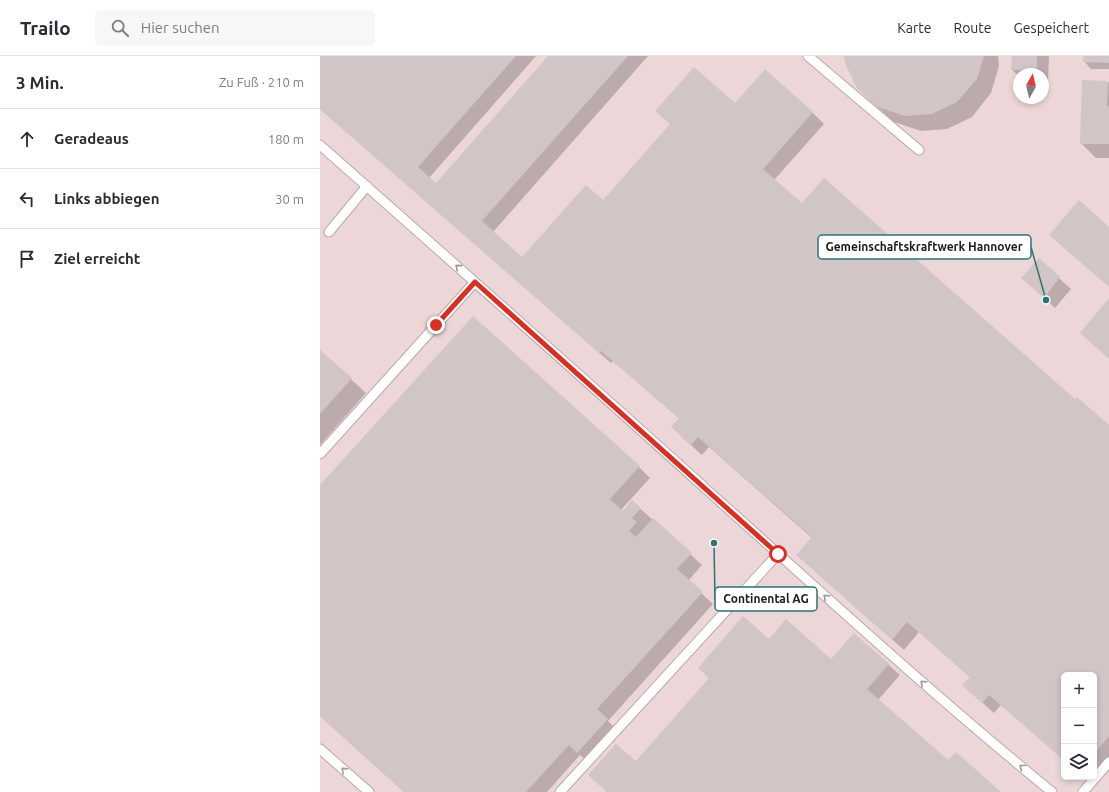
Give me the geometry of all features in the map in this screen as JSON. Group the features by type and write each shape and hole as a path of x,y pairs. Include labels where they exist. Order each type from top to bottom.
{"lane":[{"path":"808,56 919,150"},
{"path":"320,145 986,738 1052,792"},
{"path":"329,232 367,186"},
{"path":"320,454 475,282"},
{"path":"560,792 778,554"},
{"path":"320,748 369,792"},
{"path":"1083,792 1109,762"}],"shaded area":[{"path":"320,56 1109,56 1109,792 320,792"}],"building":[{"path":"320,56 516,56 418,167 436,183 548,56 628,56 482,221 522,257 586,185 603,200 670,124 655,111 694,67 735,103 765,69 813,112 763,169 802,203 824,178 1075,399 1077,397 1109,425 1109,736 1097,750 1097,672 1061,672 1061,757 989,695 982,703 962,685 970,677 907,622 892,640 796,555 812,537 698,437 691,445 671,427 679,418 601,351 599,353 320,109"},
{"path":"844,56 984,56 977,79 957,102 932,114 905,116 878,107 857,88 845,63"},
{"path":"1012,56 1037,56 1037,68 1013,68 1013,70 1011,70"},
{"path":"1083,56 1109,56 1109,63 1083,62"},
{"path":"1082,80 1108,81 1107,106 1109,106 1109,144 1080,144"},
{"path":"1079,200 1109,227 1109,287 1049,235"},
{"path":"1039,258 1060,277 1044,298 1021,278"},
{"path":"1109,298 1109,359 1080,333"},
{"path":"473,316 640,466 610,499 623,511 632,500 641,508 632,518 637,522 629,531 636,537 653,518 692,553 677,569 703,592 597,709 608,719 577,753 569,745 526,792 404,792 320,716 320,485"},
{"path":"320,350 352,378 320,414"},
{"path":"743,616 769,639 786,619 831,659 854,633 889,664 867,689 948,760 956,752 1001,792 607,792 588,775 616,744 636,761 709,678 698,668"}],"place":[{"name":"Gemeinschaftskraftwerk Hannover","path":"1046,300"},
{"name":"Continental AG","path":"714,543"}],"route":[{"path":"436,325 475,282 527,327 778,554"}]}
